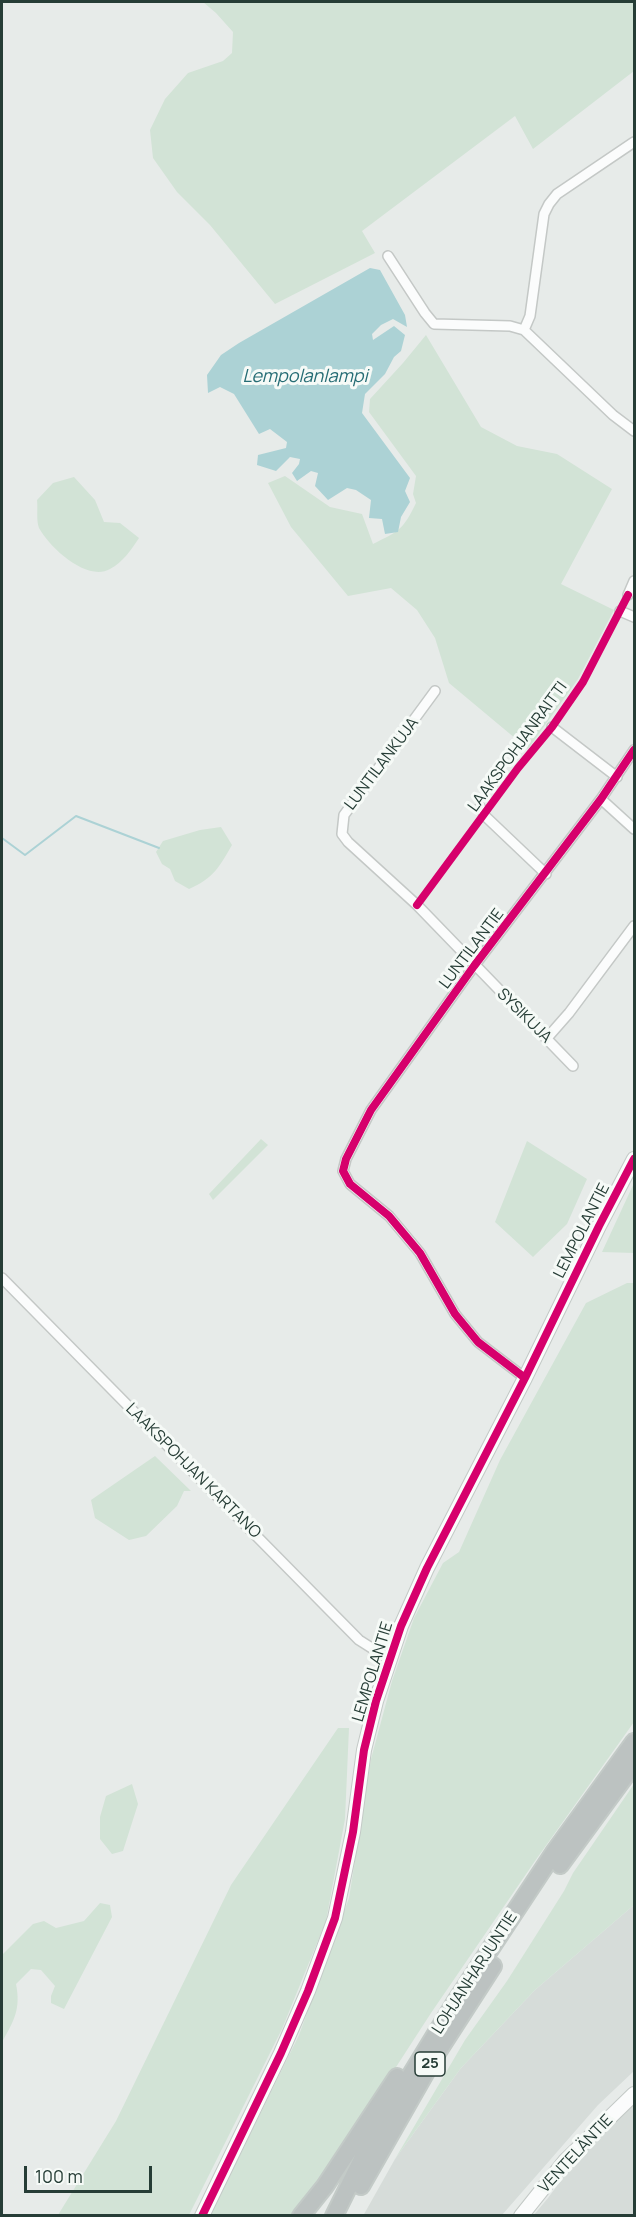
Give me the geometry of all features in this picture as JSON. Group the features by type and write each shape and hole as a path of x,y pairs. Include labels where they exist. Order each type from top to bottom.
{"highway":[{"name":"LOHJANHARJUNTIE","path":"334,2216 373,2137 456,2001 555,1851 634,1742"},
{"name":"LOHJANHARJUNTIE","path":"345,2216 429,2066 524,1917 564,1858 634,1764"},
{"path":"301,2216 325,2186 434,2022 456,2001"}],"street":[{"path":"524,330 530,316 544,214 549,204 557,194 634,142"},
{"path":"388,256 425,314 434,324 510,326 524,330 613,415 634,431"},
{"path":"628,595 634,581"},
{"path":"620,611 634,617"},
{"name":"LUNTILANKUJA","path":"435,691 344,815 342,834 417,905 474,966"},
{"path":"552,727 617,777"},
{"name":"LUNTILANTIE","path":"525,1378 478,1342 455,1314 420,1253 389,1216 350,1184 343,1171 346,1159 370,1110 474,966 546,874 634,750"},
{"path":"601,799 634,829"},
{"path":"480,807 485,816 546,874"},
{"path":"547,1038 569,1013 634,926"},
{"name":"SYSIKUJA","path":"474,966 573,1066"},
{"name":"LEMPOLANTIE","path":"202,2216 281,2053 335,1918 353,1832 364,1750 389,1659 427,1568 634,1159"},
{"name":"LAAKSPOHJAN KARTANO","path":"2,1278 359,1640 389,1659"},
{"name":"VENTELÄNTIE","path":"521,2216 565,2161 634,2094"}],"shaded area":[{"path":"634,1905 634,2071 598,2105 502,2215 363,2216 395,2159 461,2068 535,1990"},
{"path":"634,2102 634,2215 533,2216 582,2152"}],"green space":[{"path":"203,2 634,2 634,71 533,149 515,116 362,231 375,253 275,304 210,225 177,192 153,158 150,130 165,99 188,73 223,61 232,53 233,32"},
{"path":"426,335 481,427 517,446 557,454 612,489 561,584 614,610 578,679 528,749 449,683 435,638 417,610 391,588 348,596 291,527 268,483 285,476 330,507 362,514 373,544 399,529 416,503 413,494 416,476 369,412 370,399"},
{"path":"74,477 95,500 104,522 120,523 139,538 123,559 110,569 101,572 80,567 60,553 39,528 37,500 53,483"},
{"path":"221,827 232,845 215,871 204,881 189,889 175,881 170,869 162,864 156,852 163,841 200,830"},
{"path":"261,1139 268,1145 213,1200 209,1194"},
{"path":"527,1141 587,1179 567,1224 533,1257 495,1222"},
{"path":"634,1183 634,1253 602,1252"},
{"path":"627,1283 634,1283 634,1722 535,1861 431,2013 332,2166 295,2215 210,2216 299,2035 349,1898 371,1759 392,1681 414,1618 443,1563 459,1552 500,1460 586,1303"},
{"path":"155,1456 191,1491 184,1491 177,1506 146,1536 129,1540 95,1518 91,1500"},
{"path":"338,1728 349,1728 345,1819 326,1921 282,2029 189,2215 58,2215 116,2121 231,1885"},
{"path":"132,1784 138,1804 123,1851 112,1854 100,1839 100,1817 106,1796"},
{"path":"634,1784 634,1905 535,1990 461,2068 395,2159 465,2040 507,1981 573,1873"},
{"path":"100,1903 110,1905 112,1917 64,2009 51,2003 55,1986 41,1970 31,1969 16,1984 17,2008 2,2042 2,1955 33,1924 44,1921 56,1928 84,1921"}],"water":[{"name":"Lempolanlampi","path":"370,268 380,270 405,315 407,327 393,319 381,325 372,334 373,340 394,326 405,335 401,351 394,357 385,374 365,394 362,413 410,478 405,491 410,502 401,517 398,532 385,534 382,519 369,518 371,500 356,490 347,488 328,500 315,486 318,473 311,471 297,481 292,473 300,459 290,457 276,471 257,465 258,455 286,448 287,442 270,429 259,434 234,394 220,387 208,393 207,375 221,355"}],"waterway":[{"path":"2,838 25,855 76,816 159,848"}],"cycle path":[{"name":"LAAKSPOHJANRAITTI","path":"417,905 518,768 552,727 583,682 628,595"},
{"path":"525,1378 478,1342 455,1314 420,1253 389,1216 350,1184 343,1171 346,1159 371,1110 474,966 601,799 634,750"},
{"path":"202,2216 281,2053 308,1991 335,1918 353,1832 364,1750 376,1701 401,1626 427,1568 634,1159"}]}
